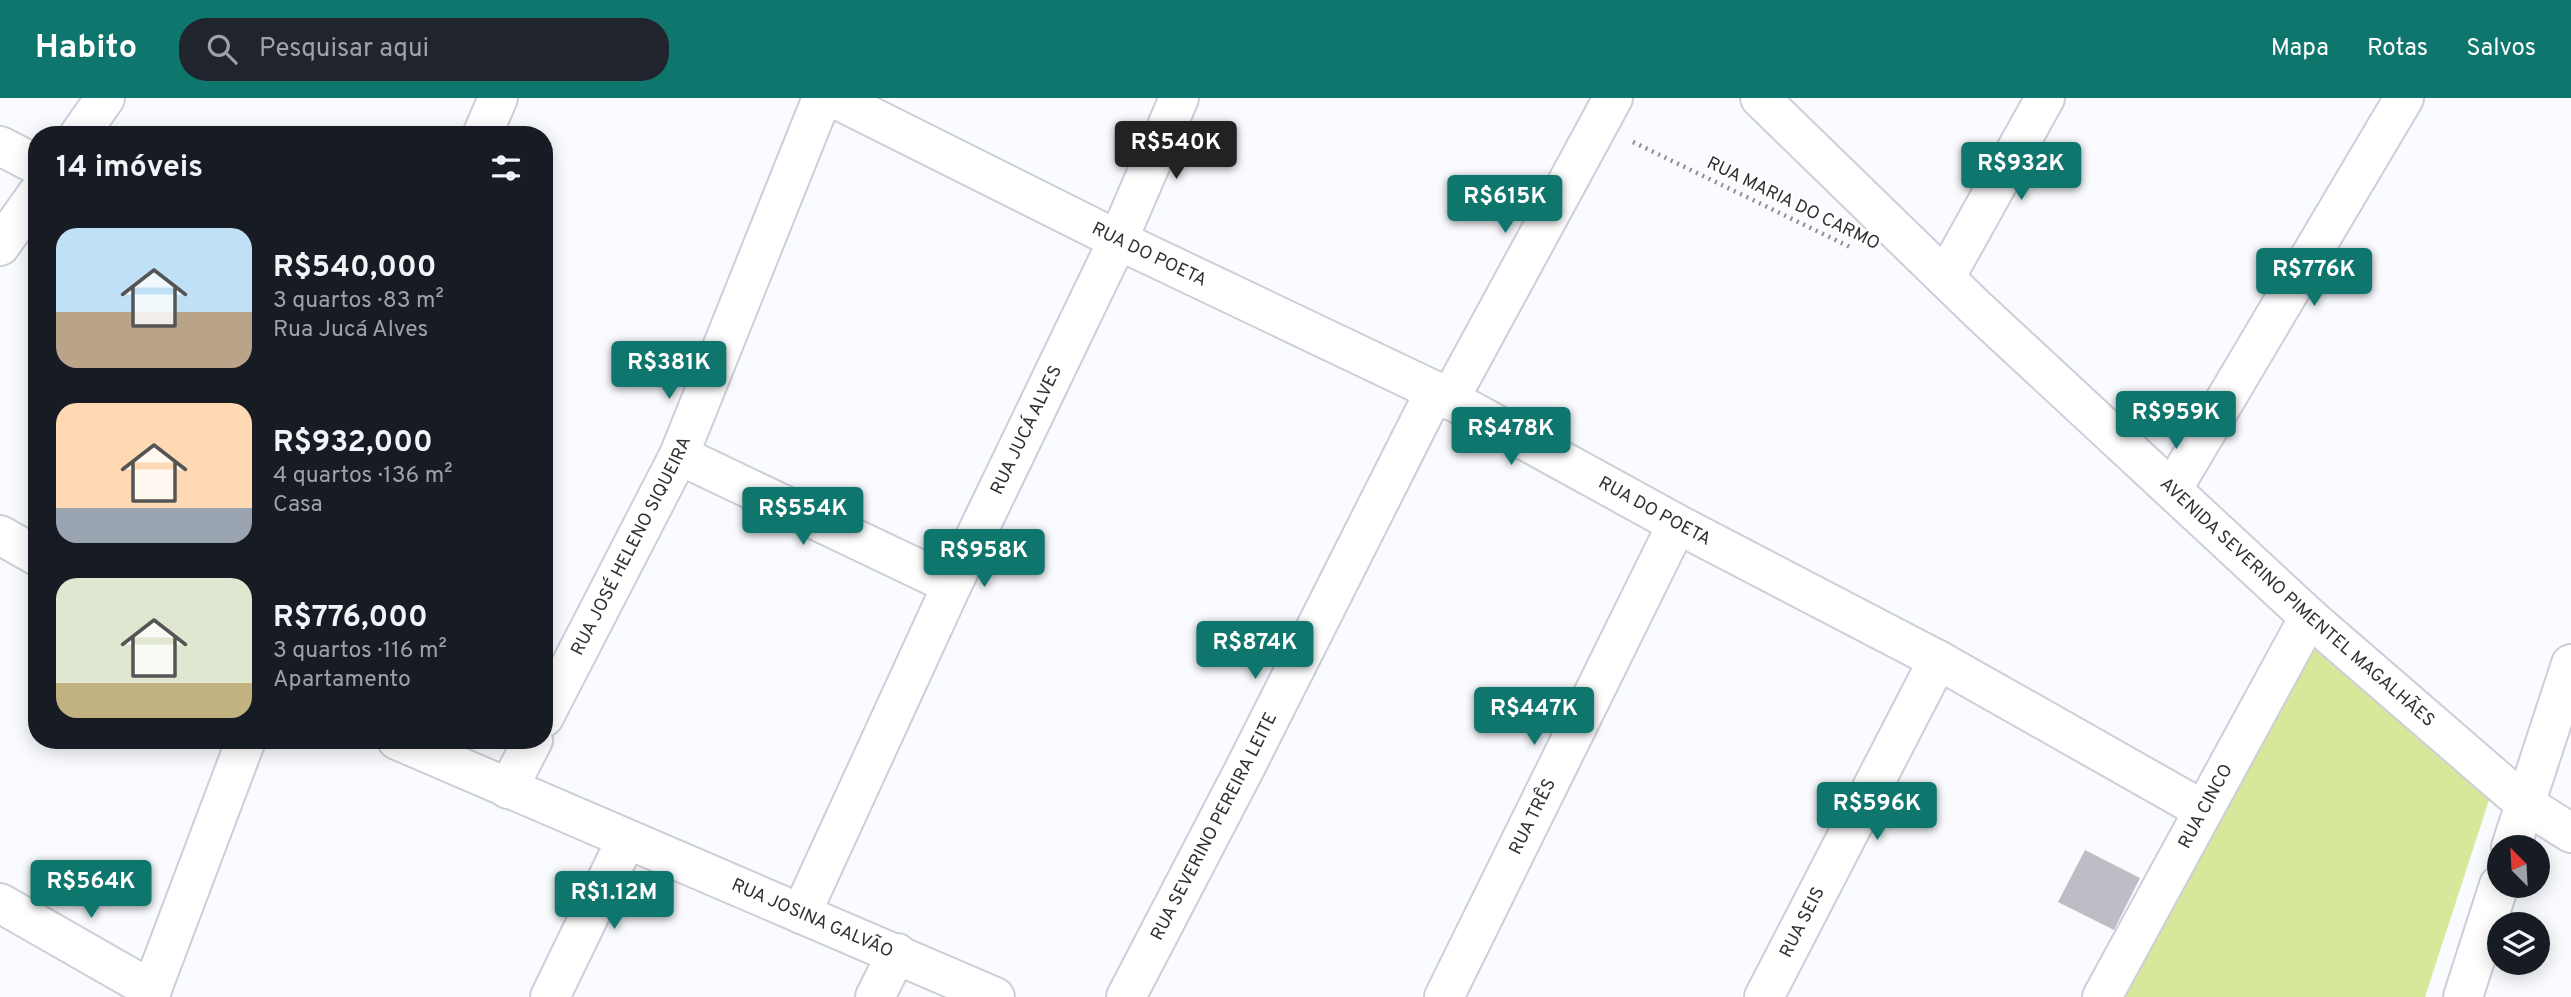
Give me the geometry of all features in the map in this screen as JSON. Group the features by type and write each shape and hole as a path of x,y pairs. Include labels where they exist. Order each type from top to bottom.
{"street":[{"path":"85,126 104,98"},
{"path":"486,126 498,98"},
{"name":"RUA JOSÉ HELENO SIQUEIRA","path":"553,700 679,455 822,98"},
{"name":"RUA DO POETA","path":"834,98 1118,240 1442,396 1677,524 1938,660 2203,810"},
{"name":"RUA JUCÁ ALVES","path":"801,914 953,585 1118,240 1179,98"},
{"name":"AVENIDA SEVERINO PIMENTEL MAGALHÃES","path":"1760,98 1945,278 2309,617 2525,804 2571,833"},
{"path":"1945,278 2045,98"},
{"path":"2173,488 2404,98"},
{"name":"RUA SEVERINO PEREIRA LEITE","path":"1126,997 1442,396 1606,112"},
{"path":"0,146 28,160"},
{"path":"0,246 28,207"},
{"path":"679,455 953,585"},
{"name":"RUA TRÊS","path":"1444,997 1677,524"},
{"path":"0,535 28,551"},
{"name":"RUA CINCO","path":"2102,997 2309,617"},
{"name":"RUA SEIS","path":"1764,997 1938,660"},
{"path":"2515,835 2571,664"},
{"path":"0,903 150,993 243,749"},
{"name":"RUA JOSINA GALVÃO","path":"417,749 995,997"},
{"path":"508,789 528,749"},
{"path":"550,997 626,840"},
{"path":"2463,997 2495,898"},
{"path":"875,997 897,953"}],"path":[{"name":"RUA MARIA DO CARMO","path":"1606,112 1863,253"}],"green space":[{"path":"2314,647 2489,800 2425,997 2122,997"}],"building":[{"path":"2085,850 2140,878 2114,930 2058,902"}]}
